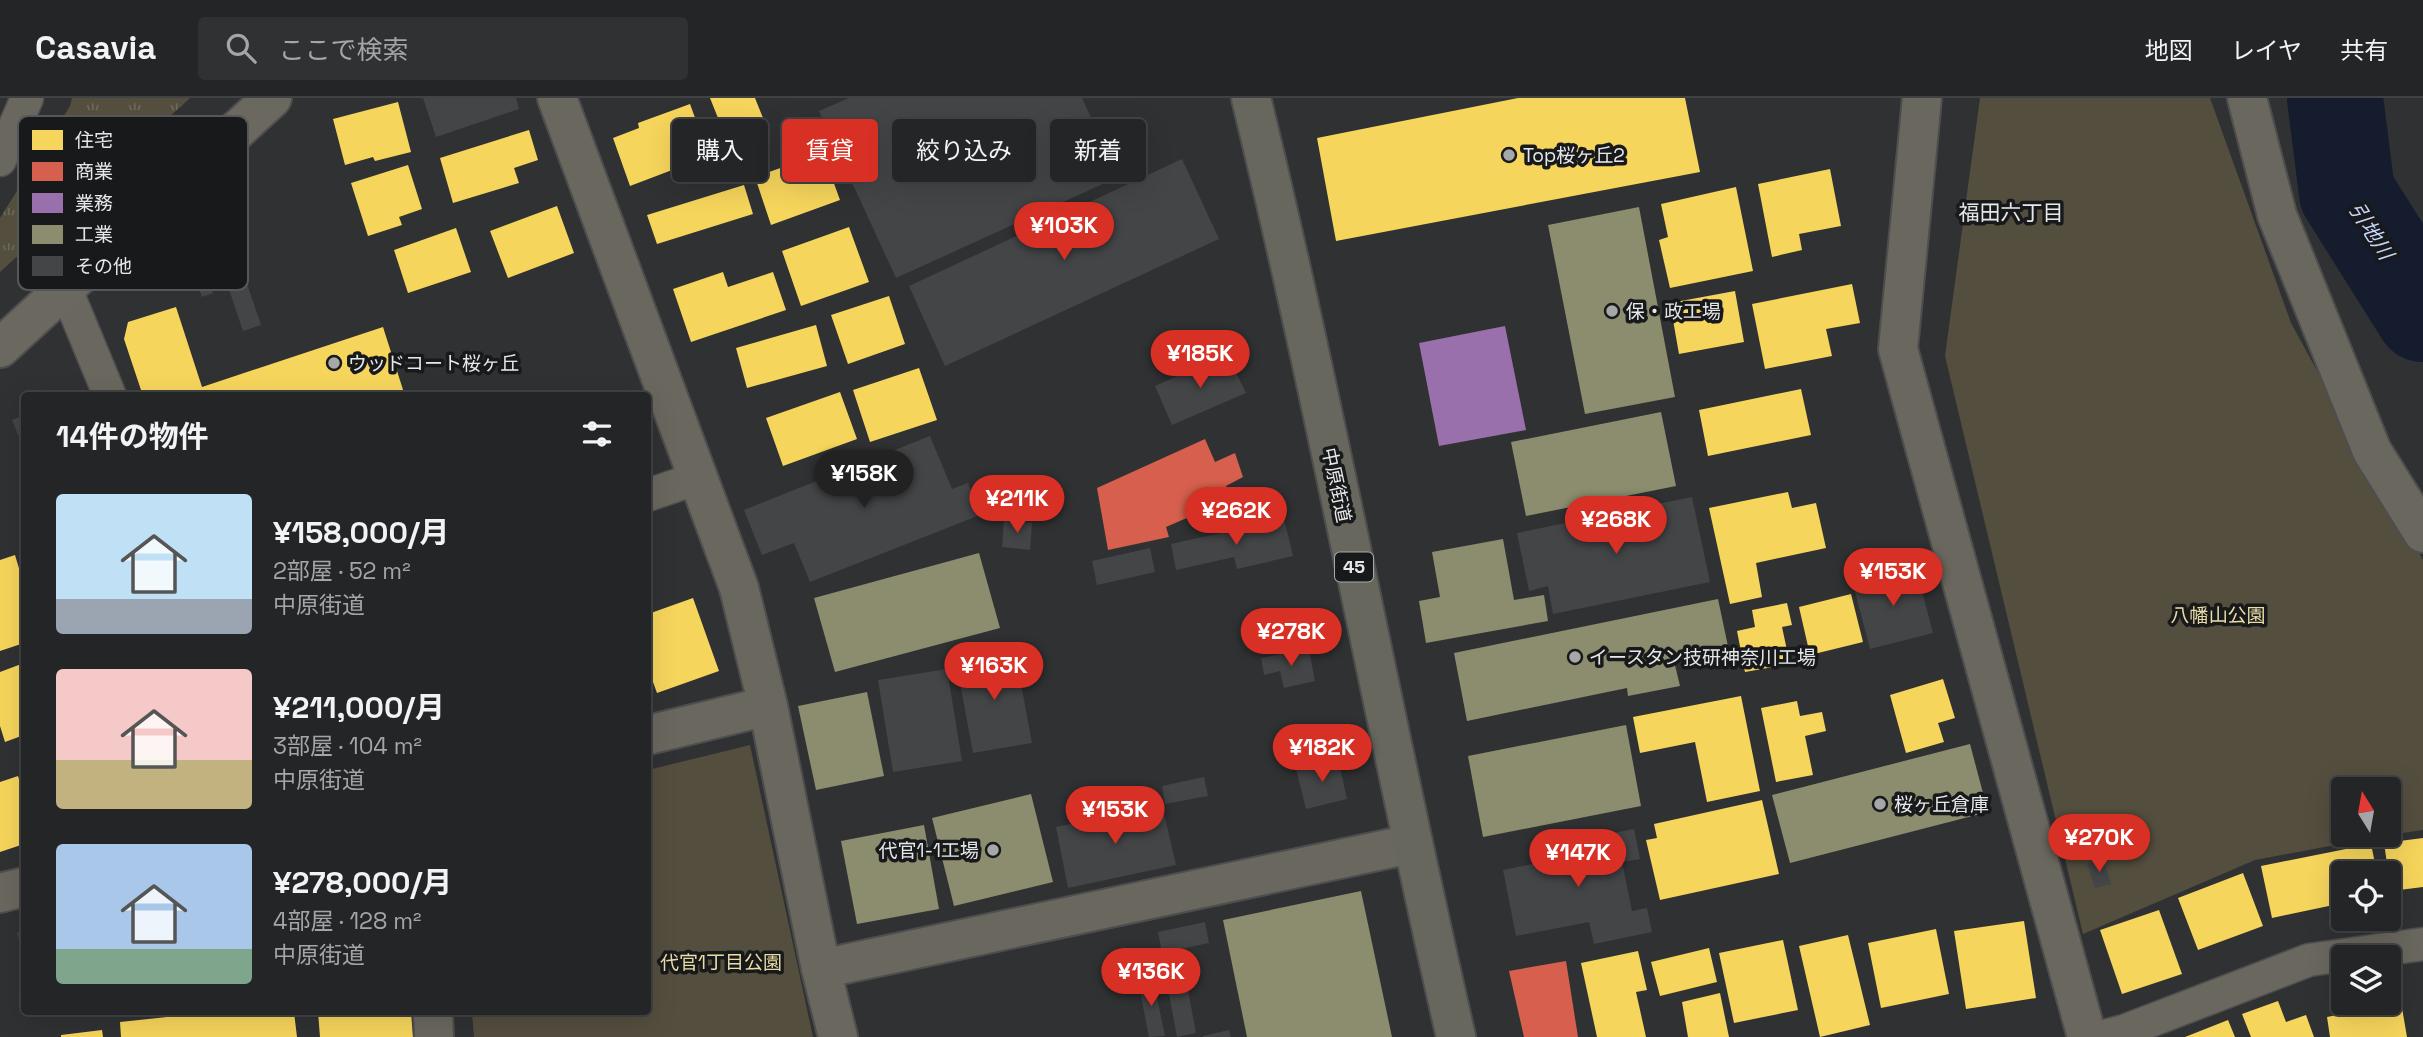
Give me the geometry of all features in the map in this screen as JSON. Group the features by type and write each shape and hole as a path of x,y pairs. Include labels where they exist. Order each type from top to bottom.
{"main road":[{"name":"中原街道","path":"1251,98 1290,258 1412,844 1456,1037"}],"street":[{"path":"248,120 272,98"},
{"path":"557,98 739,588 768,706 821,970 838,1037"},
{"path":"1922,98 1898,349 2087,1037"},
{"path":"2247,98 2277,215 2372,451 2423,533"},
{"path":"0,348 62,290"},
{"path":"651,734 768,706"},
{"path":"821,970 1412,844"},
{"path":"0,892 21,888"},
{"path":"433,1015 434,1037"}],"lane":[{"path":"19,116 27,98"},
{"path":"0,160 18,119"},
{"path":"66,290 108,392"},
{"path":"651,494 698,478"},
{"path":"2101,1037 2124,1031 2309,960 2423,944"}],"green space":[{"path":"72,98 190,98 170,116 64,116"},
{"name":"八幡山公園","path":"1980,98 2210,98 2291,323 2423,560 2423,830 2401,833 2401,777 2331,777 2331,846 2255,860 2083,934 1945,356"},
{"path":"18,189 18,256 0,272 0,218"},
{"name":"代官1丁目公園","path":"750,745 813,1037 474,1037 472,1015 651,1015 651,769"}],"building: 住宅":[{"path":"710,98 755,98 763,119 718,119"},
{"name":"Top桜ヶ丘2","path":"1518,98 1685,98 1700,172 1336,241 1317,138"},
{"path":"398,102 411,152 375,161 373,157 345,165 333,119"},
{"path":"690,104 695,119 672,119 672,170 630,186 613,138 639,128 638,123"},
{"path":"529,130 538,160 514,168 519,183 453,203 440,158"},
{"path":"408,165 422,209 399,217 402,225 368,236 351,183"},
{"path":"782,167 782,182 833,182 840,200 771,225 757,182 768,182 768,172"},
{"path":"1830,169 1841,226 1799,234 1802,250 1772,257 1758,184"},
{"path":"744,185 753,214 657,244 647,215"},
{"path":"1736,187 1753,271 1670,288 1659,240 1668,237 1661,204"},
{"path":"557,206 574,253 508,278 490,231"},
{"path":"849,227 869,282 801,306 782,251"},
{"path":"456,228 471,272 408,293 394,250"},
{"path":"723,272 728,287 773,272 786,310 691,342 673,289"},
{"path":"1852,284 1860,323 1826,329 1832,356 1765,369 1752,304"},
{"path":"1735,291 1744,342 1679,354 1670,303"},
{"path":"889,296 905,344 848,364 831,315"},
{"name":"ウッドコート桜ヶ丘","path":"176,307 202,387 383,327 404,392 142,392 124,339 128,322"},
{"path":"816,325 827,366 747,388 736,348"},
{"path":"919,368 937,420 870,442 853,390"},
{"path":"1801,389 1811,435 1708,456 1699,410"},
{"path":"840,392 857,439 783,466 766,418"},
{"path":"1788,492 1792,508 1816,503 1826,548 1756,563 1762,597 1730,604 1709,508"},
{"path":"15,555 21,575 21,644 0,651 0,560"},
{"path":"1851,594 1863,642 1810,655 1799,607"},
{"path":"693,598 719,671 657,693 651,676 651,613"},
{"path":"1787,603 1792,625 1782,627 1790,664 1745,672 1737,631 1755,627 1752,610"},
{"path":"21,664 21,736 5,742 0,726 0,672"},
{"path":"1943,679 1955,718 1938,723 1944,742 1906,753 1890,695"},
{"path":"1741,696 1760,791 1707,802 1695,742 1640,753 1633,717"},
{"path":"1797,701 1800,716 1822,712 1826,731 1805,736 1813,775 1776,782 1761,708"},
{"path":"18,776 21,786 21,845 0,852 0,782"},
{"path":"1762,800 1779,874 1660,900 1646,840 1657,838 1654,824"},
{"path":"2423,838 2423,887 2401,890 2401,861 2387,861 2385,847 2401,847 2401,841"},
{"path":"2356,847 2372,847 2375,861 2331,861 2331,906 2272,918 2261,866"},
{"path":"2243,873 2263,926 2198,950 2178,898"},
{"path":"2159,910 2182,974 2122,994 2100,930"},
{"path":"2024,921 2036,998 1966,1009 1954,931"},
{"path":"1936,929 1949,994 1881,1008 1868,943"},
{"path":"1848,935 1870,1025 1820,1037 1799,946"},
{"path":"1783,940 1798,1010 1734,1023 1719,953"},
{"path":"1709,948 1717,982 1660,996 1651,962"},
{"path":"1638,951 1647,990 1636,992 1646,1037 1597,1037 1581,963"},
{"path":"1720,993 1729,1037 1688,1037 1682,1002"},
{"path":"2278,1001 2286,1022 2306,1015 2314,1037 2251,1037 2242,1014"},
{"path":"2401,1002 2407,1037 2330,1037 2327,1017 2401,1015"},
{"path":"186,1015 294,1015 297,1037 121,1037 120,1022"},
{"path":"318,1015 411,1015 413,1037 320,1037"},
{"path":"2228,1020 2235,1037 2185,1037"},
{"path":"102,1030 103,1037 61,1037 61,1035"}],"building: 商業":[{"path":"1205,439 1215,462 1235,453 1243,477 1226,486 1233,498 1166,527 1169,537 1108,550 1097,488"},
{"path":"1566,961 1578,1037 1524,1037 1509,971"}],"building: 業務":[{"path":"1505,326 1526,430 1439,446 1419,343"}],"building: 工業":[{"name":"保・政工場","path":"1639,207 1675,397 1585,414 1548,225"},
{"path":"1661,412 1676,486 1526,516 1511,442"},
{"path":"1503,539 1514,600 1544,595 1548,621 1426,643 1419,601 1440,597 1432,552"},
{"path":"979,553 1000,628 835,672 814,598"},
{"name":"イースタン技研神奈川工場","path":"1718,599 1729,651 1674,661 1680,686 1628,696 1627,688 1467,721 1454,653"},
{"path":"867,692 884,776 816,790 798,706"},
{"name":"イースタン技研神奈川工場","path":"1626,725 1641,806 1483,837 1468,756"},
{"name":"桜ヶ丘倉庫","path":"1970,744 1988,812 1790,863 1772,795"},
{"name":"代官1-1工場","path":"1031,794 1053,882 954,906 932,818"},
{"name":"代官1-1工場","path":"924,825 939,909 857,924 841,841"},
{"path":"1361,891 1392,1037 1247,1037 1223,920"}],"building: その他":[{"path":"423,98 516,98 519,109 436,137"},
{"path":"849,98 1082,98 1092,119 1050,119 1050,182 1107,182 896,278 852,182 878,182 878,119 823,119 819,111"},
{"path":"1182,159 1219,239 945,366 909,286 1133,182 1146,182 1146,176"},
{"path":"248,286 261,325 243,331 229,290 248,290"},
{"path":"199,290 212,290 213,293 202,297"},
{"path":"1227,354 1246,393 1172,425 1155,386"},
{"path":"21,416 21,442 12,420"},
{"path":"930,436 952,489 968,483 980,515 810,582 794,543 762,555 744,510"},
{"path":"1692,497 1710,582 1553,614 1548,586 1529,591 1517,533"},
{"path":"1284,519 1293,556 1237,569 1234,557 1176,570 1171,544"},
{"path":"1004,520 1032,523 1030,550 1002,547"},
{"path":"1150,548 1155,572 1097,585 1092,561"},
{"path":"1916,568 1933,633 1870,649 1853,584"},
{"path":"1305,609 1311,635 1262,646 1258,630 1277,626 1275,616"},
{"path":"1309,649 1315,681 1284,688 1280,671 1264,675 1261,658"},
{"path":"1015,651 1032,743 973,753 956,661"},
{"path":"947,669 962,761 893,772 878,680"},
{"path":"1338,759 1347,799 1306,809 1296,769"},
{"path":"1204,777 1208,796 1165,804 1162,786"},
{"path":"1162,805 1176,865 1068,888 1056,827"},
{"path":"1634,829 1640,859 1622,862 1632,911 1647,908 1652,932 1594,944 1589,922 1516,936 1503,870 1537,863 1533,849"},
{"path":"2103,859 2111,884 2095,888 2087,864"},
{"path":"1205,922 1209,943 1162,953 1158,932"},
{"path":"1181,953 1196,1033 1177,1037 1162,957"},
{"path":"1153,978 1165,1036 1149,1037 1138,981"},
{"path":"1229,1030 1231,1037 1203,1037 1203,1036"}],"waterway":[{"name":"引地川","path":"2335,98 2347,193 2423,314"}],"place":[{"name":"Top桜ヶ丘2","path":"1509,155"},
{"name":"保・政工場","path":"1612,311"},
{"name":"ウッドコート桜ヶ丘","path":"334,363"},
{"name":"イースタン技研神奈川工場","path":"1575,657"},
{"name":"桜ヶ丘倉庫","path":"1880,804"},
{"name":"代官1-1工場","path":"993,850"}],"district":[{"name":"福田六丁目","path":"2011,213"}]}
